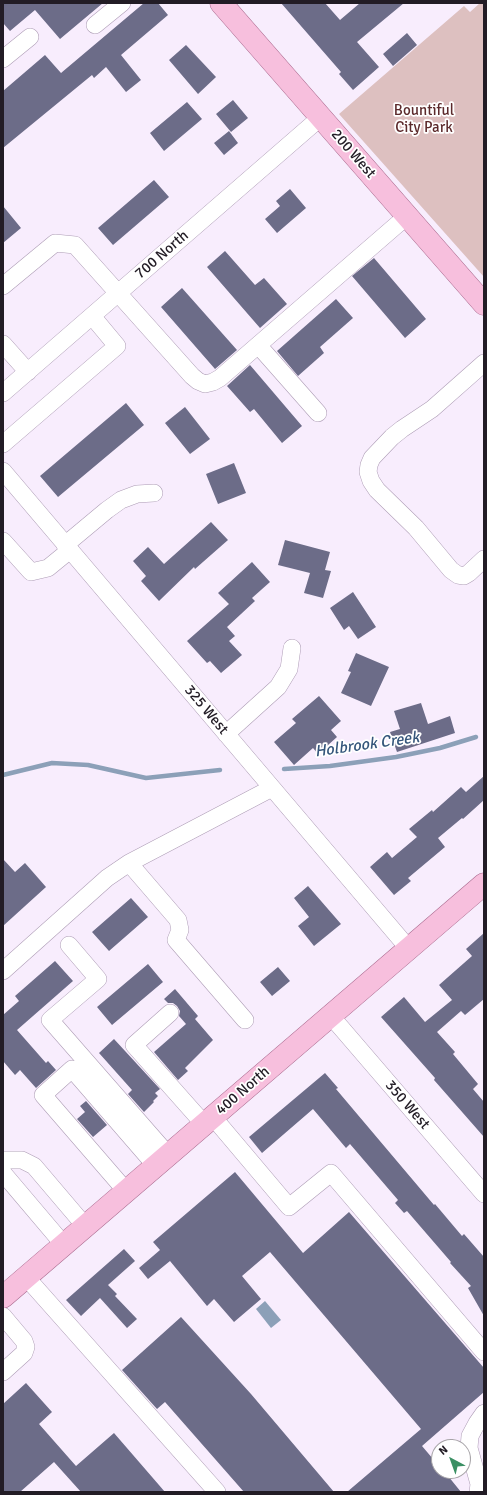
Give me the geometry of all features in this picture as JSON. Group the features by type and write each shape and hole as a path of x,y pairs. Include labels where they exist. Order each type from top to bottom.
{"main road":[{"name":"200 West","path":"222,3 484,304"},
{"name":"400 North","path":"3,1297 484,884"}],"street":[{"path":"95,24 122,3"},
{"path":"3,59 30,37"},
{"name":"700 North","path":"3,393 321,117"},
{"path":"3,286 55,243 75,245 117,294 192,376 205,384 213,382 258,345 407,216"},
{"path":"3,444 116,346 92,316"},
{"path":"3,344 28,372"},
{"path":"258,345 318,413"},
{"path":"484,363 423,416 402,429 378,450 369,465 368,472 371,481 377,490 416,528 451,570 458,575 464,576 484,559"},
{"name":"325 West","path":"3,471 409,949"},
{"path":"3,541 31,572 48,568 107,510 121,500 136,494 154,493"},
{"path":"226,734 278,687 289,669 292,648"},
{"path":"3,971 107,878 129,863 272,788"},
{"path":"129,863 178,920 180,930 176,940 244,1020"},
{"path":"69,945 98,979 50,1020 162,1160"},
{"path":"170,1013 134,1045 289,1207 331,1173 484,1352"},
{"name":"350 West","path":"330,1016 484,1194"},
{"path":"126,1191 43,1095 66,1074 72,1069 162,1160"},
{"path":"3,1160 22,1160 34,1166 85,1226"},
{"path":"3,1173 64,1244"},
{"path":"26,1277 217,1492"},
{"path":"3,1316 24,1341 26,1347 24,1353 3,1372"},
{"path":"478,1492 479,1484 469,1448 470,1436 477,1422 484,1413"}],"green space":[{"name":"Bountiful City Park","path":"480,3 484,3 484,277 339,114 464,6 470,12"}],"water":[{"path":"265,1301 281,1320 271,1328 256,1309"}],"building":[{"path":"3,3 103,3 60,39 35,10 10,31 3,23"},
{"path":"144,3 158,3 168,15 121,55 141,80 126,92 106,67 94,78 92,75 3,148 3,91 45,55 61,73"},
{"path":"281,3 325,3 340,20 360,3 404,3 357,42 379,67 353,90 339,74 341,72"},
{"path":"407,33 417,45 393,66 383,54"},
{"path":"186,45 216,77 198,94 169,60"},
{"path":"233,100 248,118 231,132 216,114"},
{"path":"187,102 202,119 164,151 150,133"},
{"path":"229,131 238,143 224,155 214,143"},
{"path":"154,180 169,197 113,245 98,228"},
{"path":"290,189 306,208 277,233 265,219 280,206 276,201"},
{"path":"3,206 21,228 3,243"},
{"path":"225,251 255,285 264,278 287,304 260,328 207,267"},
{"path":"374,258 426,319 405,338 352,276"},
{"path":"182,288 237,350 215,369 161,307"},
{"path":"336,299 353,318 320,347 324,353 298,376 277,351"},
{"path":"250,365 302,426 282,443 254,409 250,412 227,386"},
{"path":"126,403 144,425 58,497 40,476"},
{"path":"185,407 210,439 190,454 165,423"},
{"path":"234,463 246,493 218,504 206,474"},
{"path":"211,522 228,540 195,569 194,567 159,601 141,581 146,576 133,561 148,547 164,564"},
{"path":"285,540 330,552 325,570 331,571 323,598 304,593 310,573 278,565"},
{"path":"252,562 270,582 252,598 255,601 227,627 235,636 229,641 242,655 221,673 210,661 207,663 187,641 229,604 218,593"},
{"path":"353,592 376,627 358,639 349,626 344,630 330,608"},
{"path":"356,653 389,667 371,706 341,693 351,672 348,671"},
{"path":"319,696 341,721 331,730 337,737 318,754 313,748 294,765 274,742 296,723 292,719"},
{"path":"421,703 428,724 450,716 455,733 397,752 390,732 400,729 394,711"},
{"path":"484,776 484,800 463,819 462,818 438,838 445,847 408,878 411,881 394,895 370,867 387,852 392,858 417,837 409,829 432,810 433,812 461,787 466,792"},
{"path":"3,859 15,872 25,863 46,887 3,926"},
{"path":"308,886 341,924 314,946 298,926 309,917 294,898"},
{"path":"131,898 148,917 109,951 92,932"},
{"path":"484,933 484,999 465,1015 461,1011 437,1032 455,1052 453,1054 478,1084 473,1089 484,1102 484,1137 434,1080 435,1078 381,1017 404,997 425,1022 452,1000 439,985 472,956 466,949"},
{"path":"55,961 73,981 17,1030 46,1063 48,1061 56,1070 36,1088 20,1070 15,1075 3,1061 3,1015 19,1001 15,996"},
{"path":"148,964 163,982 112,1025 97,1007"},
{"path":"278,967 290,981 272,996 260,982"},
{"path":"175,989 198,1016 195,1019 213,1040 185,1068 188,1071 178,1080 154,1052 186,1024 179,1016 180,1011 177,1006 173,1003 168,1003 164,999"},
{"path":"114,1039 160,1089 155,1093 158,1096 153,1101 154,1102 144,1112 128,1094 132,1090 99,1053"},
{"path":"325,1073 338,1088 336,1089 434,1205 435,1204 462,1236 464,1234 484,1257 484,1316 468,1288 471,1286 407,1211 404,1213 395,1203 398,1200 350,1144 346,1148 313,1109 262,1153 249,1137"},
{"path":"86,1101 107,1125 93,1137 77,1119 85,1112 80,1106"},
{"path":"235,1172 303,1253 349,1212 484,1368 484,1392 422,1446 431,1457 431,1479 450,1479 461,1492 347,1492 421,1429 270,1252 242,1276 261,1299 234,1322 214,1299 207,1306 170,1261 148,1279 139,1268 160,1250 153,1242"},
{"path":"124,1249 135,1261 108,1285 117,1294 115,1296 137,1319 127,1328 100,1298 81,1316 66,1300"},
{"path":"181,1317 251,1394 334,1492 244,1492 165,1402 157,1409 122,1370"},
{"path":"26,1383 52,1412 39,1424 76,1466 114,1433 165,1492 81,1492 54,1462 20,1492 3,1492 3,1404"}],"waterway":[{"name":"Holbrook Creek","path":"284,769 330,766 396,757 440,748 476,737"},
{"name":"Holbrook Creek","path":"3,775 52,763 88,765 146,778 220,770"}]}
